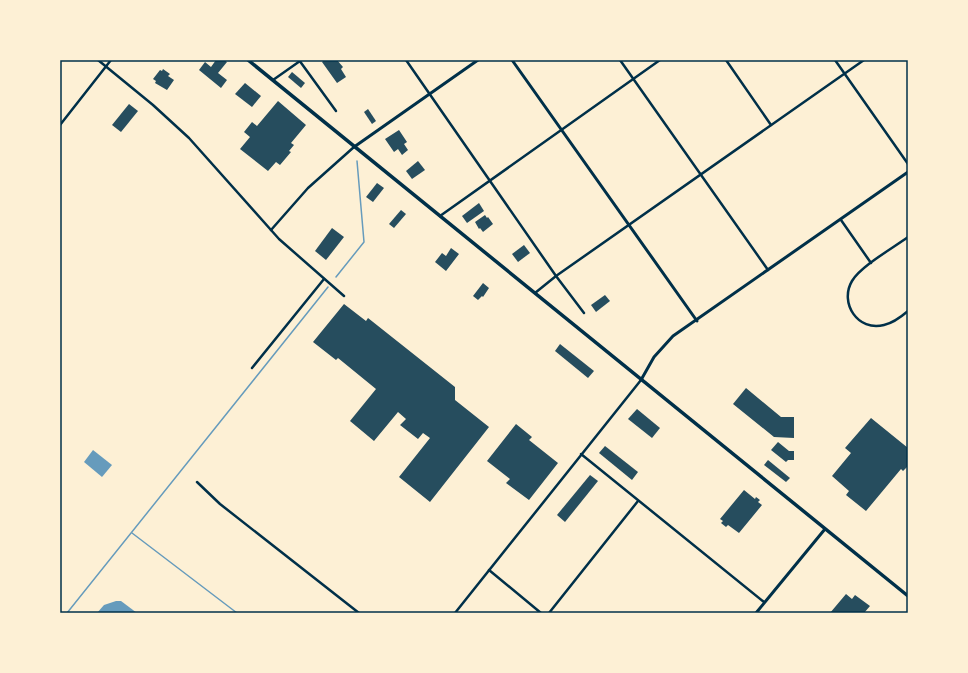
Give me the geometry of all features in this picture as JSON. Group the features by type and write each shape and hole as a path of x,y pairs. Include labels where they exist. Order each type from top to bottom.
{"main road":[{"path":"248,60 908,596"}],"street":[{"path":"98,60 153,105 189,138 203,152 270,230 324,280 344,296"},
{"path":"60,125 111,60"},
{"path":"273,80 300,60 336,111"},
{"path":"406,60 556,276 584,313"},
{"path":"270,230 308,188 354,147 478,60"},
{"path":"512,60 697,321"},
{"path":"620,60 768,271"},
{"path":"439,216 660,60"},
{"path":"726,60 771,125"},
{"path":"835,60 908,164"},
{"path":"534,293 864,60"},
{"path":"455,613 641,380 661,348 673,336 697,321 908,172"},
{"path":"841,220 871,263"},
{"path":"906,312 890,324 877,326 860,321 854,317 847,297 850,284 857,274 908,237"},
{"path":"252,368 324,280"},
{"path":"581,454 764,602"},
{"path":"197,482 220,504 359,613"},
{"path":"549,613 638,501"},
{"path":"756,613 825,529"},
{"path":"489,570 541,613"}],"water":[{"path":"93,450 112,465 102,477 84,462"},
{"path":"121,601 137,613 97,613 104,605"}],"building":[{"path":"216,60 224,60 227,62 218,73 227,80 221,88 199,70 205,62 211,67"},
{"path":"324,60 337,60 343,67 341,69 346,77 337,83 322,62"},
{"path":"163,69 170,74 168,76 174,80 167,90 155,83 156,81 153,79 160,70 162,71"},
{"path":"292,72 305,83 301,88 288,77"},
{"path":"245,83 261,96 252,107 235,94"},
{"path":"278,101 306,125 291,143 294,145 289,151 291,152 280,165 276,162 268,171 240,149 250,137 244,132 252,122 257,126"},
{"path":"129,104 138,111 121,132 112,125"},
{"path":"368,109 376,121 372,124 364,112"},
{"path":"399,130 407,142 404,144 408,150 402,155 398,149 394,152 385,139"},
{"path":"418,161 425,170 412,179 406,171"},
{"path":"377,183 384,188 373,202 366,197"},
{"path":"479,203 484,211 467,223 462,216"},
{"path":"401,210 406,214 394,228 389,224"},
{"path":"485,215 493,224 483,232 480,228 479,229 475,222"},
{"path":"332,228 344,237 326,260 315,251"},
{"path":"524,245 530,253 518,262 512,254"},
{"path":"451,248 459,254 446,271 435,262 442,253 446,256"},
{"path":"483,283 489,288 483,297 482,296 478,300 473,296"},
{"path":"605,295 610,301 596,312 591,305"},
{"path":"344,304 366,321 368,318 455,387 455,400 489,427 430,502 399,477 430,438 423,433 418,439 400,425 406,419 398,412 374,441 350,421 376,389 338,358 336,360 313,342"},
{"path":"560,344 594,371 588,378 555,351"},
{"path":"746,388 781,417 794,417 794,438 774,437 733,404"},
{"path":"637,409 660,428 652,438 628,419"},
{"path":"871,418 908,448 908,466 903,471 901,469 866,511 846,495 849,491 832,476 851,453 845,448"},
{"path":"516,424 532,437 529,440 558,463 529,500 506,483 510,479 487,461"},
{"path":"778,442 789,451 794,451 794,460 788,460 786,462 771,450"},
{"path":"605,446 638,472 632,480 599,453"},
{"path":"768,460 790,478 786,482 764,465"},
{"path":"590,475 598,481 565,522 557,515"},
{"path":"744,490 755,499 756,497 760,500 758,502 762,505 739,533 728,525 726,527 721,523 723,521 720,519"},
{"path":"846,594 852,599 855,595 870,606 864,613 830,613"}],"waterway":[{"path":"336,277 364,242 357,161"},
{"path":"67,613 328,287"},
{"path":"132,533 237,613"}]}
